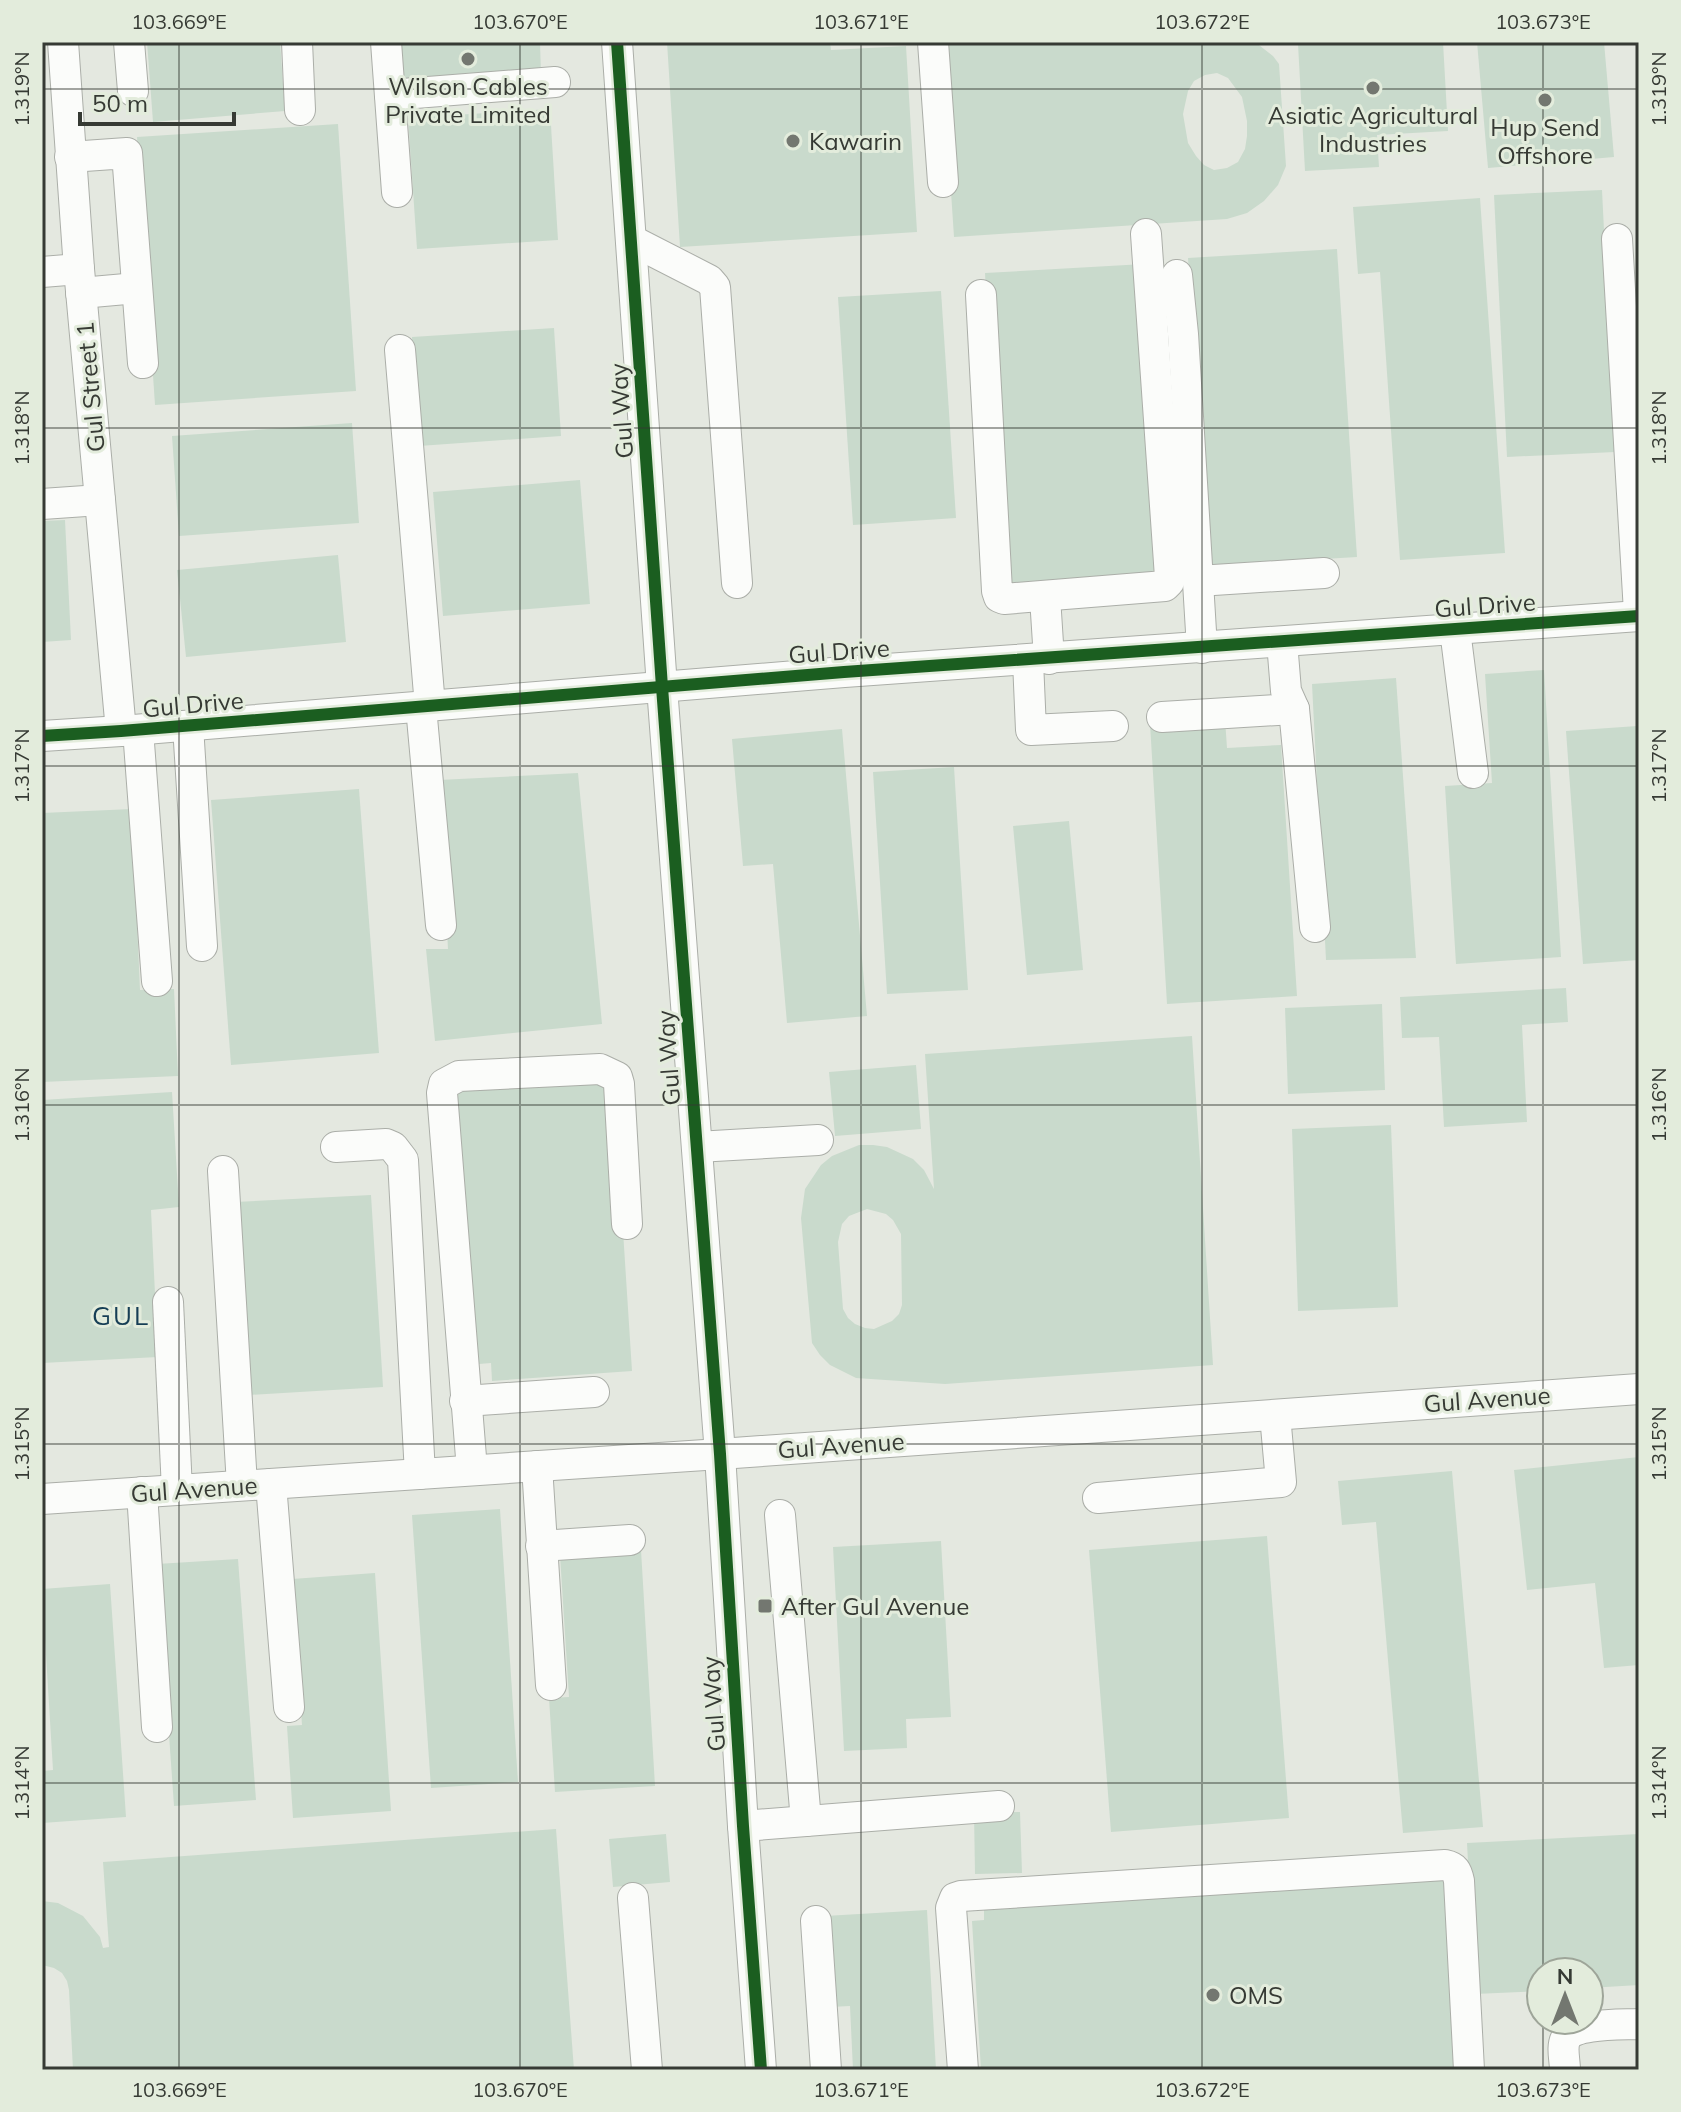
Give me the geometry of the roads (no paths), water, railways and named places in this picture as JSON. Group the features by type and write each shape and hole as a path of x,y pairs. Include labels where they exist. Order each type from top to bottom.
{"street":[{"path":"129,42 133,91"},
{"path":"297,42 300,110"},
{"path":"386,42 397,192"},
{"name":"Gul Way","path":"617,42 720,1454 761,2070"},
{"path":"933,42 943,182"},
{"name":"Gul Street 1","path":"56,48 54,99 70,157 100,500 157,981"},
{"path":"390,95 555,82"},
{"path":"70,157 127,153 143,363"},
{"path":"981,295 997,595 1004,599 1158,588 1169,582 1146,234"},
{"path":"1617,239 1639,614"},
{"path":"631,240 709,280 715,287 737,583"},
{"path":"42,272 80,281 137,288"},
{"path":"1177,275 1202,648"},
{"path":"400,350 441,925"},
{"path":"42,504 100,500"},
{"path":"1198,581 1324,573"},
{"path":"1045,597 1031,730 1113,726"},
{"name":"Gul Drive","path":"42,736 1639,614"},
{"path":"1455,630 1473,773"},
{"path":"1282,642 1286,691 1294,709 1315,927"},
{"path":"1162,717 1294,709"},
{"path":"188,726 202,946"},
{"path":"472,1470 442,1093 444,1084 459,1076 600,1069 617,1077 627,1224"},
{"path":"697,1147 818,1140"},
{"path":"336,1147 386,1144 393,1147 403,1160 420,1474"},
{"path":"223,1171 256,1484 289,1707"},
{"path":"168,1302 177,1490"},
{"name":"Gul Avenue","path":"42,1499 1639,1389"},
{"path":"465,1401 594,1392"},
{"path":"1098,1498 1281,1482 1275,1415"},
{"path":"537,1466 551,1685"},
{"path":"142,1492 157,1727"},
{"path":"780,1515 806,1821"},
{"path":"541,1546 630,1540"},
{"path":"743,1826 999,1806"},
{"path":"963,2070 951,1908 952,1902 961,1896 1445,1865 1453,1867 1459,1881 1469,2070"},
{"path":"633,1898 647,2070"},
{"path":"816,1921 826,2070"},
{"path":"1565,2070 1564,2044 1572,2030 1639,2024"}],"place":[{"name":"Wilson Cables Private Limited","path":"468,59"},
{"name":"Asiatic Agricultural Industries","path":"1373,88"},
{"name":"Hup Send Offshore","path":"1545,100"},
{"name":"Kawarin","path":"793,141"},
{"name":"After Gul Avenue","path":"765,1606"},
{"name":"OMS","path":"1213,1995"}],"district":[{"name":"GUL","path":"121,1315"}]}
